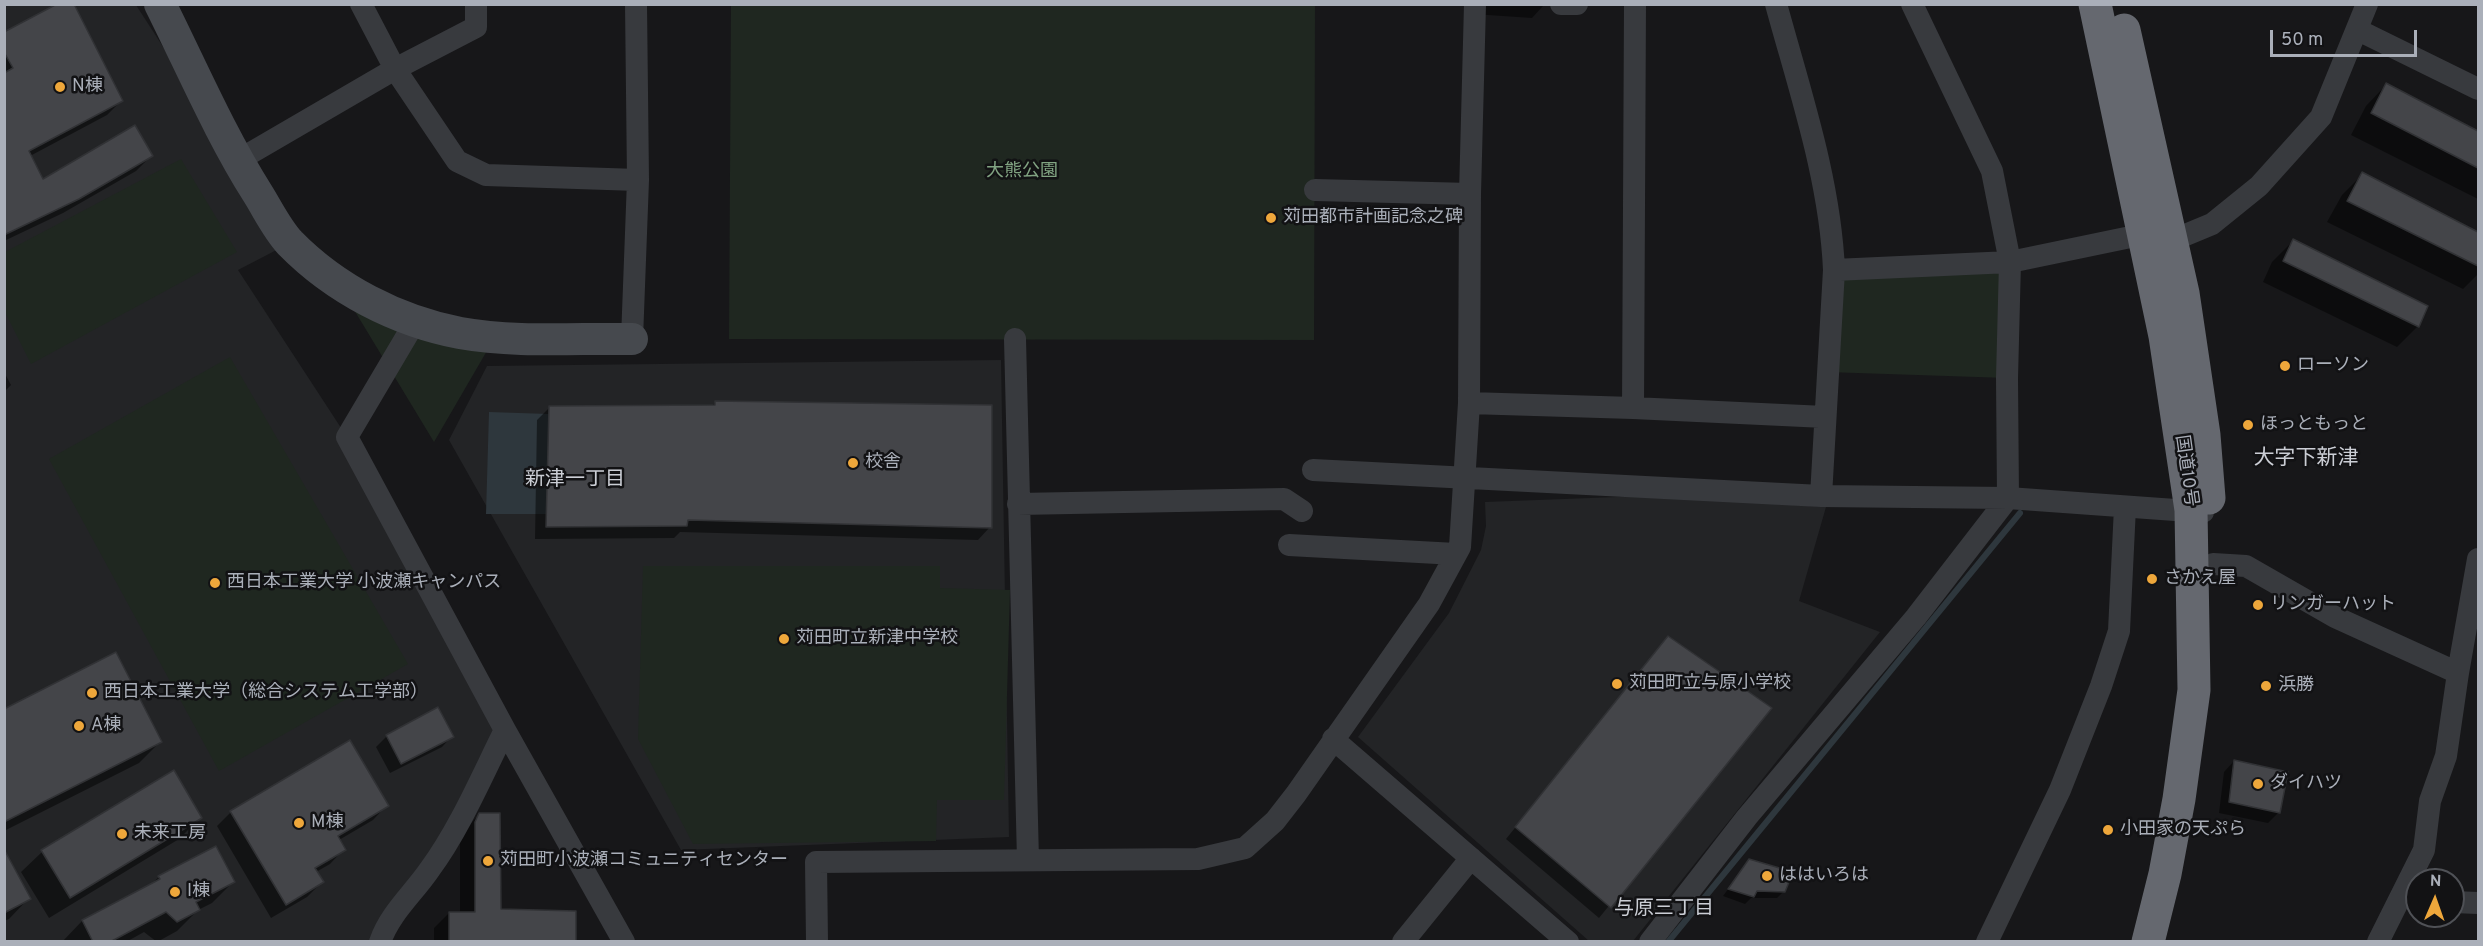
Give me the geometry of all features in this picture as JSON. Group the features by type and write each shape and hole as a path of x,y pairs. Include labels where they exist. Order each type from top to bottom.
{"highway":[{"name":"国道10号","path":"2095,4 2158,238"},
{"name":"国道10号","path":"2118,4 2158,238 2165,336 2213,564 2214,624 2195,834 2170,942"},
{"name":"国道10号","path":"2148,942 2165,874 2179,799 2194,690 2201,511"}],"street":[{"path":"160,4 237,161 290,243 339,285 415,322 460,333 495,337 633,339 638,180 636,4"},
{"path":"361,4 395,69 457,161 486,175 638,180"},
{"path":"237,161 395,69 476,27 476,4"},
{"path":"817,942 816,862 1198,859 1245,848 1275,821 1429,604 1460,547 1469,403 1470,194 1475,4"},
{"path":"1561,4 1577,4"},
{"path":"1633,408 1635,4"},
{"path":"1776,4 1817,152 1833,232 1834,270 1821,496"},
{"path":"1650,942 1748,818 1916,618 2008,498 2007,378 2010,262 1992,171 1912,4"},
{"path":"1834,270 2010,262 2158,238 2212,224 2259,186 2320,117 2367,4"},
{"path":"2358,30 2478,89"},
{"path":"1315,190 1470,194"},
{"path":"415,322 346,437 505,730 624,942"},
{"path":"1015,339 1028,860"},
{"path":"1469,403 1824,417"},
{"path":"1313,470 1821,496 2008,498 2201,511"},
{"path":"1018,504 1284,499 1302,511"},
{"path":"1987,942 2060,790 2101,686 2119,631 2125,507"},
{"path":"1289,545 1456,554"},
{"path":"2418,868 2424,850 2430,801 2446,756 2478,559"},
{"path":"2213,564 2246,566 2335,617 2458,673"},
{"path":"380,942 387,923 431,868 471,798 505,730"},
{"path":"1333,739 1568,942"},
{"path":"1403,942 1472,858"},
{"path":"2378,942 2405,905"}],"shaded area":[{"name":"西日本工業大学 小波瀬キャンパス","path":"5,5 136,5 290,243 238,270 347,437 505,730 380,941 5,942"},
{"name":"苅田町立新津中学校","path":"1001,360 1009,837 681,850 449,440 487,366"},
{"path":"489,412 549,414 547,514 486,514"},
{"name":"苅田町立与原小学校","path":"1643,496 1826,507 1799,601 1880,632 1633,941 1589,941 1358,737 1449,613 1481,550 1486,526 1485,502"}],"green space":[{"name":"大熊公園","path":"731,5 1315,5 1314,340 729,339"},
{"path":"181,159 237,252 31,364 5,312 5,252"},
{"path":"2010,262 2007,378 1827,372 1834,270"},
{"path":"339,285 495,337 434,442"},
{"path":"230,357 408,664 219,771 49,459"},
{"path":"643,566 940,566 940,588 1010,590 1004,800 937,800 936,841 693,844 638,739"}],"building":[{"name":"N棟","path":"57,4 74,4 123,101 29,151 43,179 135,125 153,156 79,199 4,235 4,73 13,68 4,52 4,32"},
{"path":"2386,83 2478,131 2478,168 2371,113"},
{"path":"2362,172 2478,232 2478,266 2347,201"},
{"path":"2293,239 2428,306 2419,327 2283,261"},
{"name":"校舎","path":"715,401 992,405 992,528 688,520 687,526 546,527 549,406 715,405"},
{"path":"1668,636 1772,708 1611,908 1515,827"},
{"name":"A棟","path":"116,652 162,742 4,822 4,709"},
{"path":"438,707 454,737 401,764 386,735"},
{"name":"M棟","path":"350,740 389,806 338,836 346,850 315,868 324,882 286,905 230,811"},
{"path":"2234,760 2288,772 2280,813 2229,802"},
{"name":"未来工房","path":"174,770 202,818 70,898 41,850"},
{"name":"苅田町小波瀬コミュニティセンター","path":"479,813 500,813 501,909 576,911 576,942 449,942 449,912 475,912 475,822"},
{"name":"I棟","path":"216,846 235,882 196,902 200,910 177,922 166,912 110,942 93,942 82,920 160,879 158,876"},
{"path":"4,849 31,899 4,913"},
{"path":"1749,859 1793,872 1785,892 1757,891 1754,897 1728,889"}],"waterway":[{"path":"1668,942 2020,513"}],"place":[{"name":"N棟","path":"60,87"},
{"name":"苅田都市計画記念之碑","path":"1271,218"},
{"name":"ローソン","path":"2285,366"},
{"name":"ほっともっと","path":"2248,425"},
{"name":"校舎","path":"853,463"},
{"name":"さかえ屋","path":"2152,579"},
{"name":"西日本工業大学 小波瀬キャンパス","path":"215,583"},
{"name":"リンガーハット","path":"2258,605"},
{"name":"苅田町立新津中学校","path":"784,639"},
{"name":"苅田町立与原小学校","path":"1617,684"},
{"name":"浜勝","path":"2266,686"},
{"name":"西日本工業大学（総合システム工学部）","path":"92,693"},
{"name":"A棟","path":"79,726"},
{"name":"ダイハツ","path":"2258,784"},
{"name":"M棟","path":"299,823"},
{"name":"小田家の天ぷら","path":"2108,830"},
{"name":"未来工房","path":"122,834"},
{"name":"苅田町小波瀬コミュニティセンター","path":"488,861"},
{"name":"ははいろは","path":"1767,876"},
{"name":"I棟","path":"175,892"}],"district":[{"name":"大字下新津","path":"2306,460"},
{"name":"新津一丁目","path":"575,481"},
{"name":"与原三丁目","path":"1664,910"}]}
